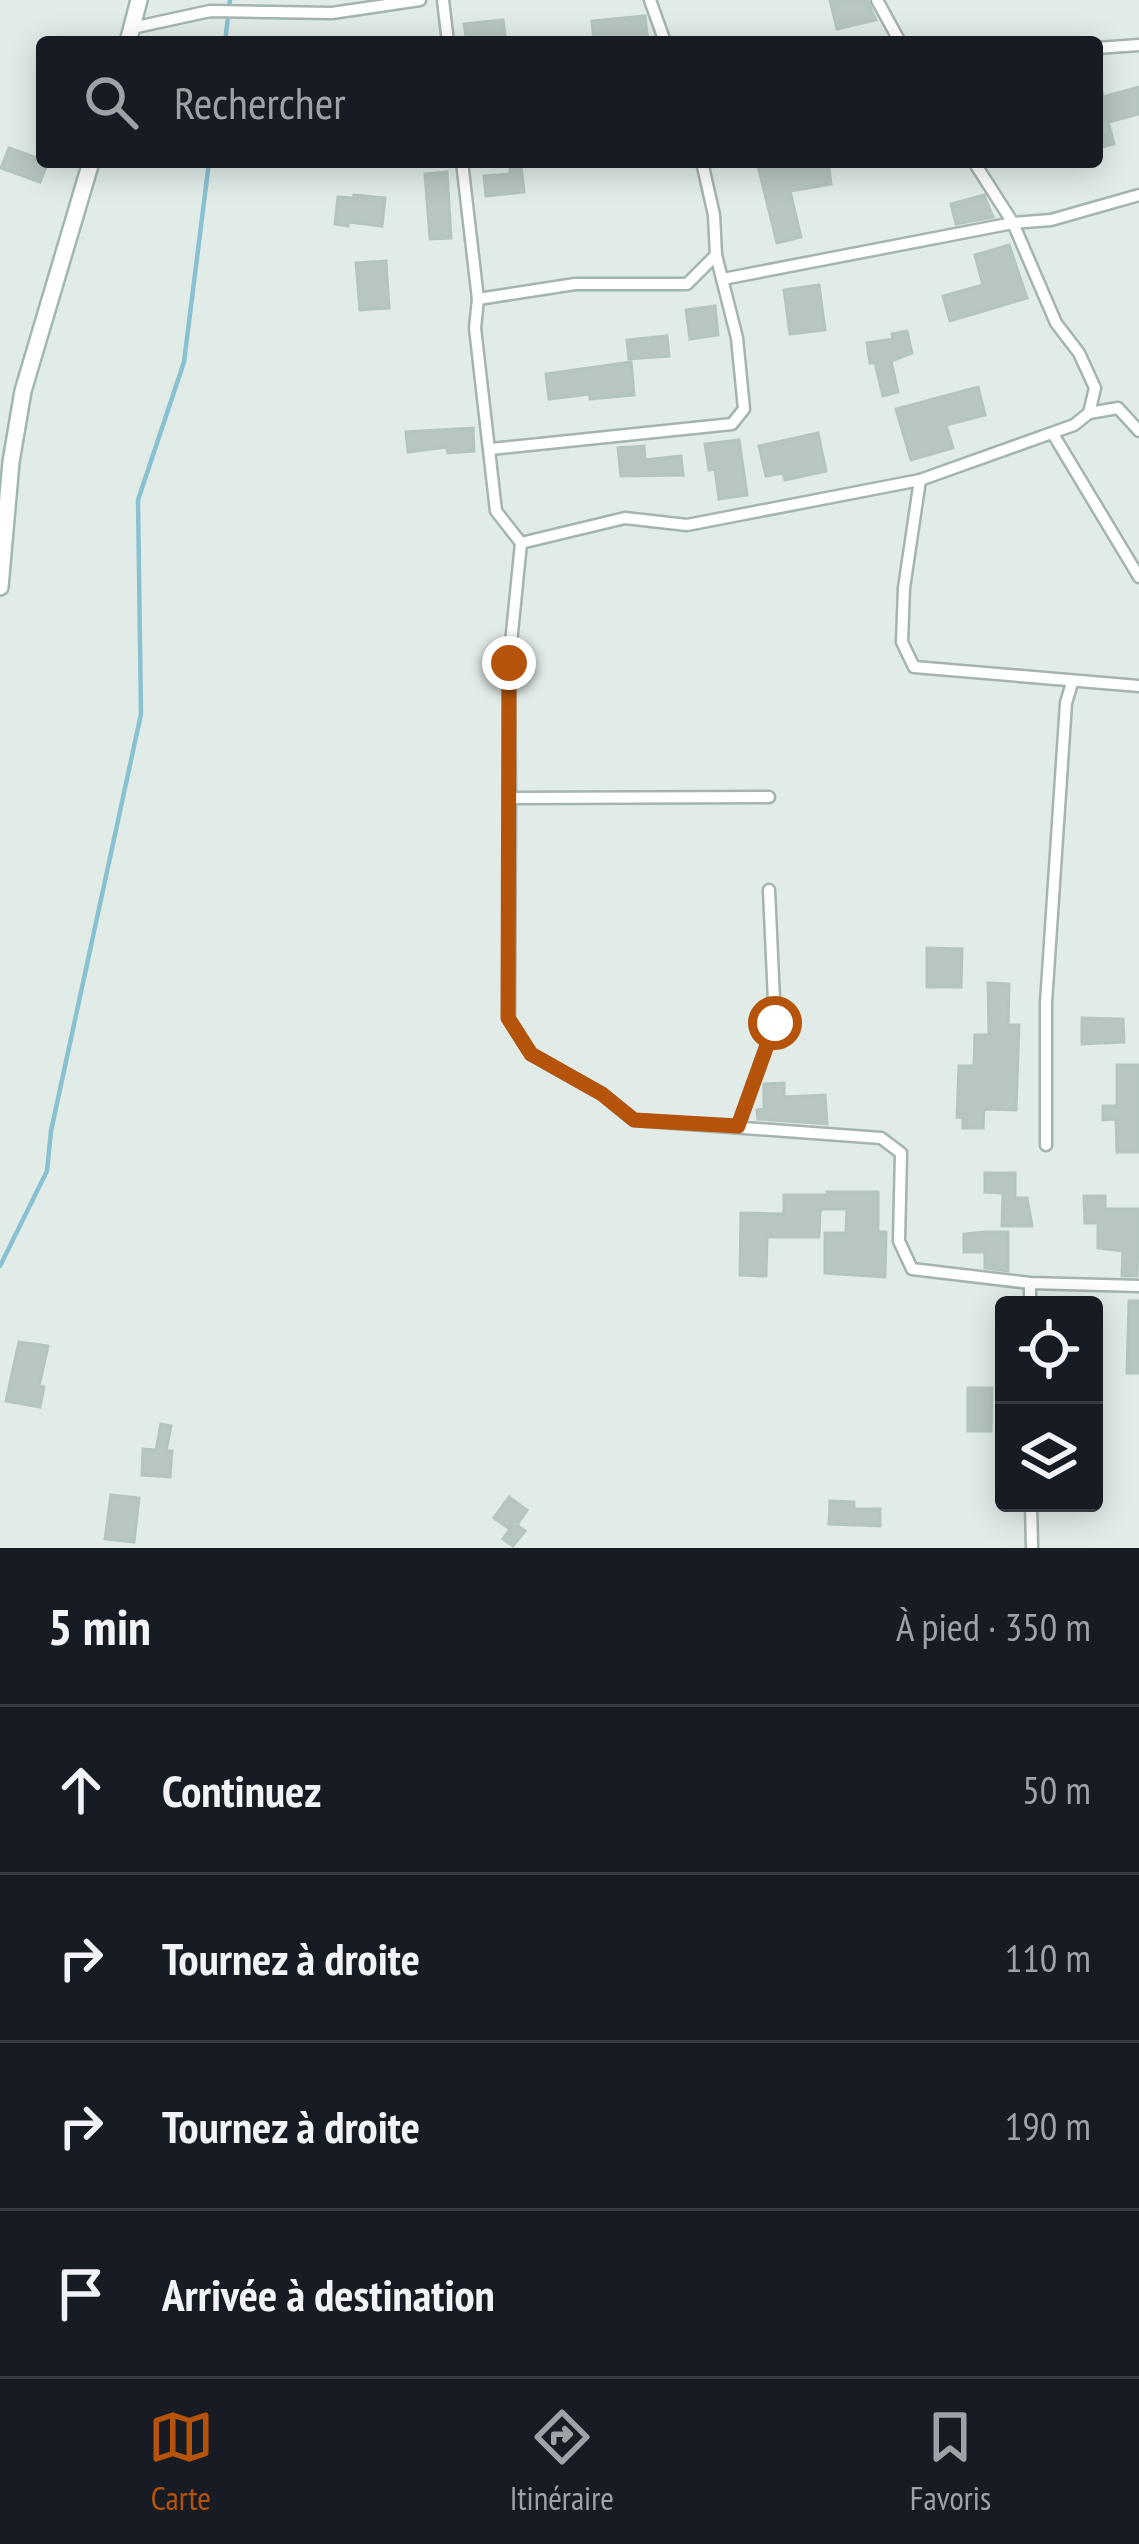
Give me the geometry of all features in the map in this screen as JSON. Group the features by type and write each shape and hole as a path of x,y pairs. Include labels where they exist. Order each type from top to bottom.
{"street":[{"path":"130,35 139,0"},
{"path":"130,35 210,11 332,13 420,0"},
{"path":"443,0 447,36"},
{"path":"650,0 663,36"},
{"path":"877,0 897,36"},
{"path":"1103,47 1139,44"},
{"path":"0,587 11,462 23,391 89,168"},
{"path":"463,168 496,511 521,543 509,663 508,1018 531,1054 602,1094 634,1120 880,1138 901,1153 899,1241 912,1269 1030,1283 1139,1286"},
{"path":"491,449 732,424 740,418 744,410 737,338 716,256 714,215 703,168"},
{"path":"978,168 1013,223 1057,323 1079,353 1094,388 1089,413"},
{"path":"723,279 1013,223 1051,220 1139,195"},
{"path":"478,298 575,284 687,284 716,256"},
{"path":"521,543 626,518 687,524 920,480 1054,434 1089,413 1118,408 1139,430"},
{"path":"1054,434 1139,577"},
{"path":"920,480 904,588 902,642 914,667 1139,686"},
{"path":"1046,1144 1046,1003 1066,703 1072,682"},
{"path":"510,798 769,797"},
{"path":"738,1126 775,1023 769,890"},
{"path":"1030,1283 1030,1296"},
{"path":"1031,1512 1032,1548"}],"building":[{"path":"830,0 867,0 876,20 837,29"},
{"path":"645,16 647,36 593,36 592,21"},
{"path":"503,20 505,36 466,36 464,24"},
{"path":"1139,87 1139,114 1108,122 1114,144 1103,147 1103,97"},
{"path":"9,148 36,158 36,168 46,168 40,182 1,168"},
{"path":"510,168 521,168 524,192 486,196 484,176 510,174"},
{"path":"758,168 829,168 831,184 790,191 801,237 777,243"},
{"path":"447,172 451,238 430,239 425,174"},
{"path":"984,195 993,217 956,224 951,204"},
{"path":"338,197 385,198 382,226 335,224"},
{"path":"1009,245 1027,298 950,321 943,296 983,285 975,255"},
{"path":"386,261 389,308 360,310 356,263"},
{"path":"819,285 825,330 790,334 784,290"},
{"path":"715,306 718,335 690,339 686,310"},
{"path":"907,331 912,353 891,361 898,392 883,396 867,343 893,339 892,334"},
{"path":"667,336 669,356 629,359 627,340"},
{"path":"631,362 634,395 549,399 546,374"},
{"path":"978,387 985,415 946,425 953,448 911,460 896,409"},
{"path":"473,428 474,451 448,453 447,447 408,452 406,432"},
{"path":"818,433 826,471 785,480 783,473 766,476 759,446"},
{"path":"739,440 747,495 719,499 705,444"},
{"path":"644,446 645,460 681,456 683,475 621,476 618,448"},
{"path":"927,948 962,949 961,987 927,987"},
{"path":"988,983 1009,984 1008,1025 1019,1025 1016,1110 984,1109 983,1128 963,1128 963,1118 957,1117 959,1066 974,1066 975,1035 989,1035"},
{"path":"1082,1018 1123,1019 1124,1042 1082,1044"},
{"path":"1117,1065 1139,1065 1139,1152 1117,1152 1116,1119 1103,1120 1103,1106 1117,1106"},
{"path":"784,1083 784,1097 825,1095 827,1124 758,1119 757,1110 764,1109 764,1084"},
{"path":"985,1173 1015,1173 1015,1198 1027,1198 1032,1226 1002,1226 1003,1193 985,1192"},
{"path":"878,1192 878,1232 886,1232 885,1277 825,1273 825,1233 846,1233 847,1209 820,1211 819,1237 767,1237 766,1276 740,1275 741,1213 784,1214 784,1195"},
{"path":"1084,1196 1105,1196 1105,1209 1139,1209 1137,1276 1122,1276 1123,1251 1098,1248 1098,1223 1085,1223"},
{"path":"1008,1232 1008,1271 985,1268 985,1252 964,1252 964,1234"},
{"path":"1129,1301 1139,1301 1139,1373 1127,1373"},
{"path":"19,1342 48,1346 39,1386 44,1387 40,1407 6,1401"},
{"path":"968,1388 992,1388 991,1431 968,1431"},
{"path":"161,1424 171,1426 166,1451 172,1451 170,1477 142,1475 143,1449 156,1450"},
{"path":"111,1495 139,1498 134,1542 105,1539"},
{"path":"509,1497 527,1510 517,1525 525,1531 513,1546 503,1539 510,1529 494,1518"},
{"path":"830,1501 854,1502 854,1509 880,1509 880,1526 829,1524"}],"waterway":[{"path":"226,36 230,0"},
{"path":"0,1266 47,1171 51,1131 141,714 138,500 184,362 208,168"}],"route":[{"path":"509,663 508,1018 531,1054 579,1079 634,1120 738,1126 775,1023"}]}
